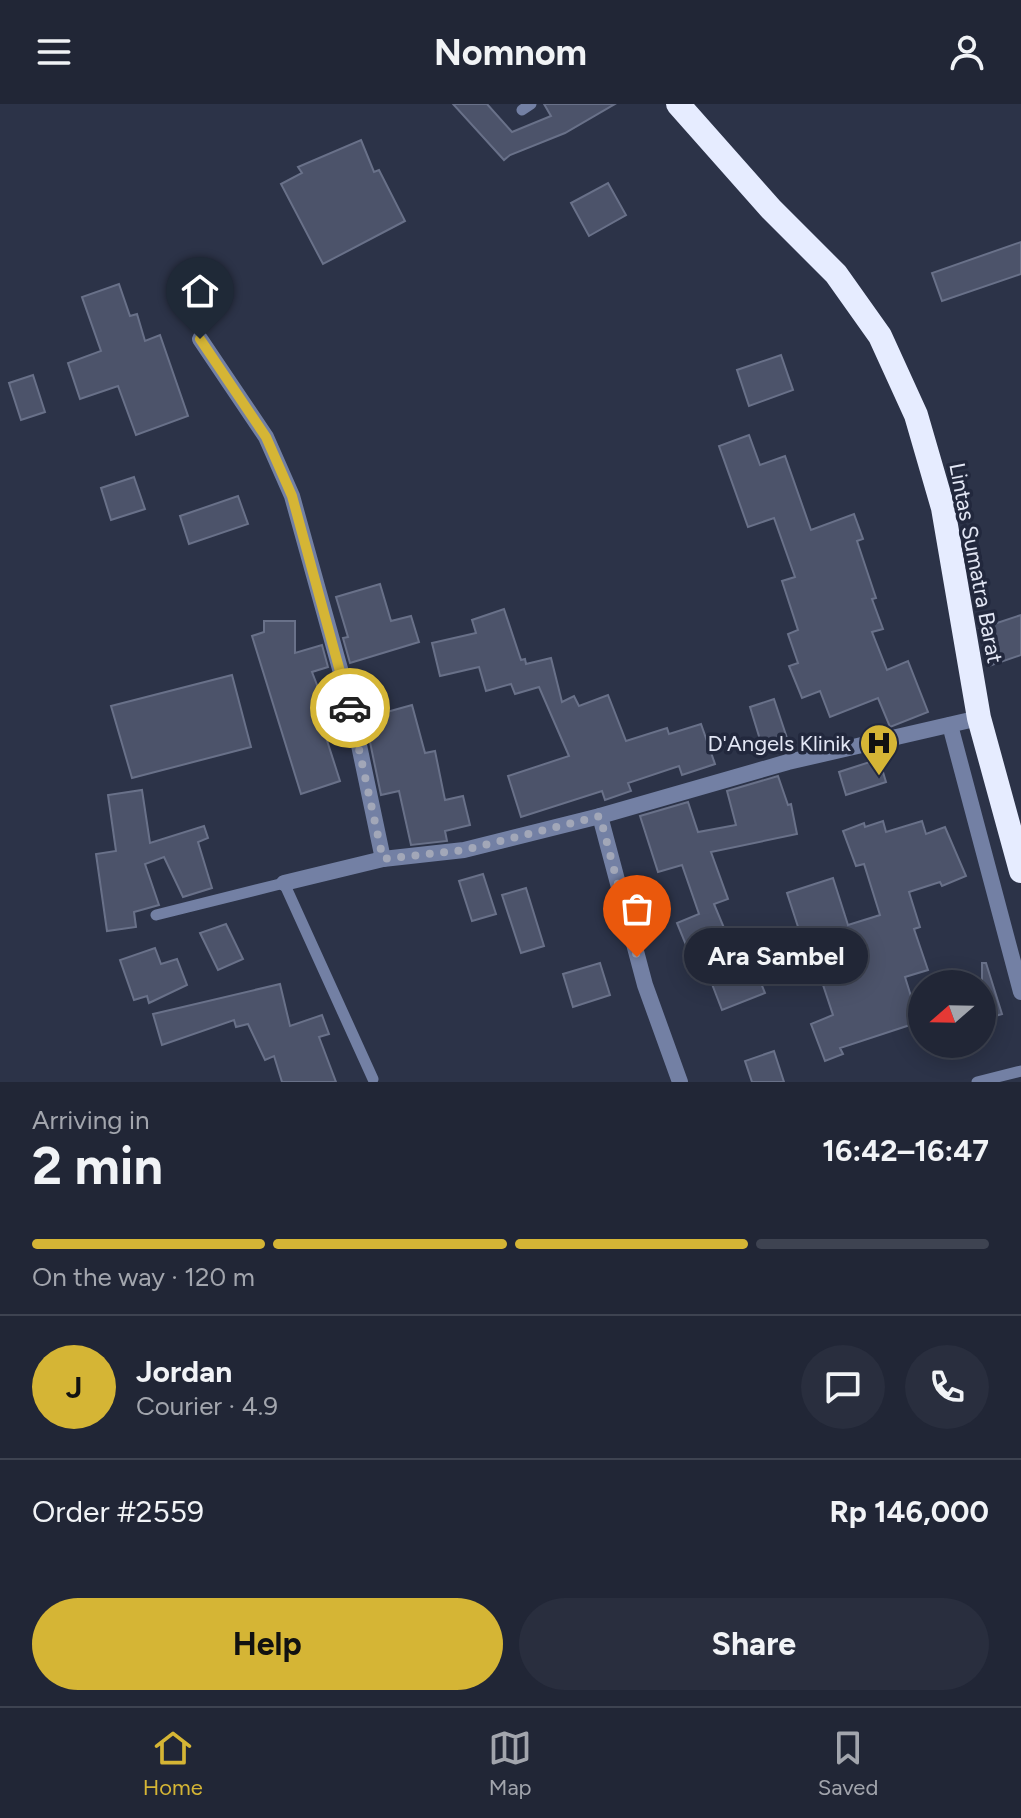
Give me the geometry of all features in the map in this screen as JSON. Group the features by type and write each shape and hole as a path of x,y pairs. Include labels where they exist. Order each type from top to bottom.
{"highway":[{"name":"Lintas Sumatra Barat","path":"678,104 771,209 836,274 880,336 916,415 943,508 979,718 1021,871"}],"street":[{"path":"200,339 266,437 292,496 352,712 383,859"},
{"path":"284,883 383,859 464,850 600,816 788,762 979,718"},
{"path":"950,725 1021,992"},
{"path":"600,816 645,985 680,1082"}],"lane":[{"path":"156,915 284,883 373,1079"},
{"path":"977,1082 1021,1071"}],"building":[{"path":"453,104 487,104 512,132 551,116 544,104 615,104 565,133 504,160"},
{"path":"361,140 374,172 379,170 405,221 323,264 281,184 302,173 298,167"},
{"path":"608,183 626,215 589,236 571,203"},
{"path":"1021,242 1021,274 942,301 932,273"},
{"path":"119,284 130,316 137,314 145,341 160,335 188,416 136,435 118,386 80,399 68,363 101,351 82,297"},
{"path":"781,355 793,390 749,406 737,370"},
{"path":"33,375 45,412 21,420 9,383"},
{"path":"749,435 760,465 785,456 811,530 854,514 863,539 857,541 883,629 872,632 887,670 908,661 928,712 890,727 878,698 830,717 820,691 802,698 789,666 798,663 788,634 798,630 782,581 795,577 774,518 748,527 719,446"},
{"path":"134,477 145,509 111,520 101,488"},
{"path":"238,496 248,524 189,544 180,516"},
{"path":"380,584 391,621 411,616 419,642 350,663 343,638 348,637 336,597"},
{"path":"504,609 521,660 525,659 526,664 551,658 562,702 574,696 579,706 608,695 626,741 667,728 669,734 701,724 715,764 682,775 679,766 628,783 631,791 605,800 602,791 521,817 508,776 569,756 539,687 515,694 511,684 486,691 479,667 440,676 432,643 476,633 472,620"},
{"path":"1021,615 1021,655 989,666 979,629"},
{"path":"264,621 295,621 295,653 322,645 328,667 312,672 324,703 316,706 340,781 301,794 252,636 264,632"},
{"path":"232,675 251,747 132,778 111,706"},
{"path":"774,699 787,738 762,746 750,707"},
{"path":"412,705 425,753 435,751 445,800 463,796 470,825 445,831 447,841 411,845 399,791 381,795 365,718"},
{"path":"879,759 886,782 846,795 839,772"},
{"path":"778,776 788,805 791,804 797,834 711,852 728,899 714,904 729,940 752,932 762,963 754,966 765,993 722,1010 712,984 716,982 703,943 688,950 677,923 699,914 682,865 658,872 640,816 688,802 698,832 736,825 727,791"},
{"path":"142,790 150,843 204,826 208,838 198,842 212,888 183,897 164,857 145,864 159,905 134,912 136,927 107,931 96,854 116,851 108,795"},
{"path":"883,821 886,832 922,821 926,834 945,827 966,876 942,886 940,882 909,892 920,927 914,929 928,970 908,970 905,977 908,987 908,1026 840,1048 843,1054 825,1061 811,1024 833,1015 805,931 800,933 787,893 833,878 848,925 880,915 864,864 856,866 843,831 864,823 865,827"},
{"path":"483,874 496,914 472,921 459,881"},
{"path":"526,888 544,946 521,953 502,895"},
{"path":"226,924 243,959 218,970 200,933"},
{"path":"155,948 161,964 177,959 187,985 149,1003 147,996 134,1000 120,960"},
{"path":"600,963 610,995 573,1007 563,974"},
{"path":"280,984 290,1026 322,1015 329,1034 319,1037 336,1082 282,1082 274,1056 265,1060 248,1024 236,1027 234,1020 162,1045 153,1014"},
{"path":"996,995 1002,1014 996,1016"},
{"path":"774,1051 784,1082 752,1082 745,1061"}],"way so far":[{"path":"350,708 383,859 464,850 600,816 637,957"}],"place":[{"name":"D'Angels Klinik","path":"879,777"},
{"name":"Ara Sambel","path":"637,957"}],"route":[{"path":"200,339 266,437 292,496 350,708"}]}
